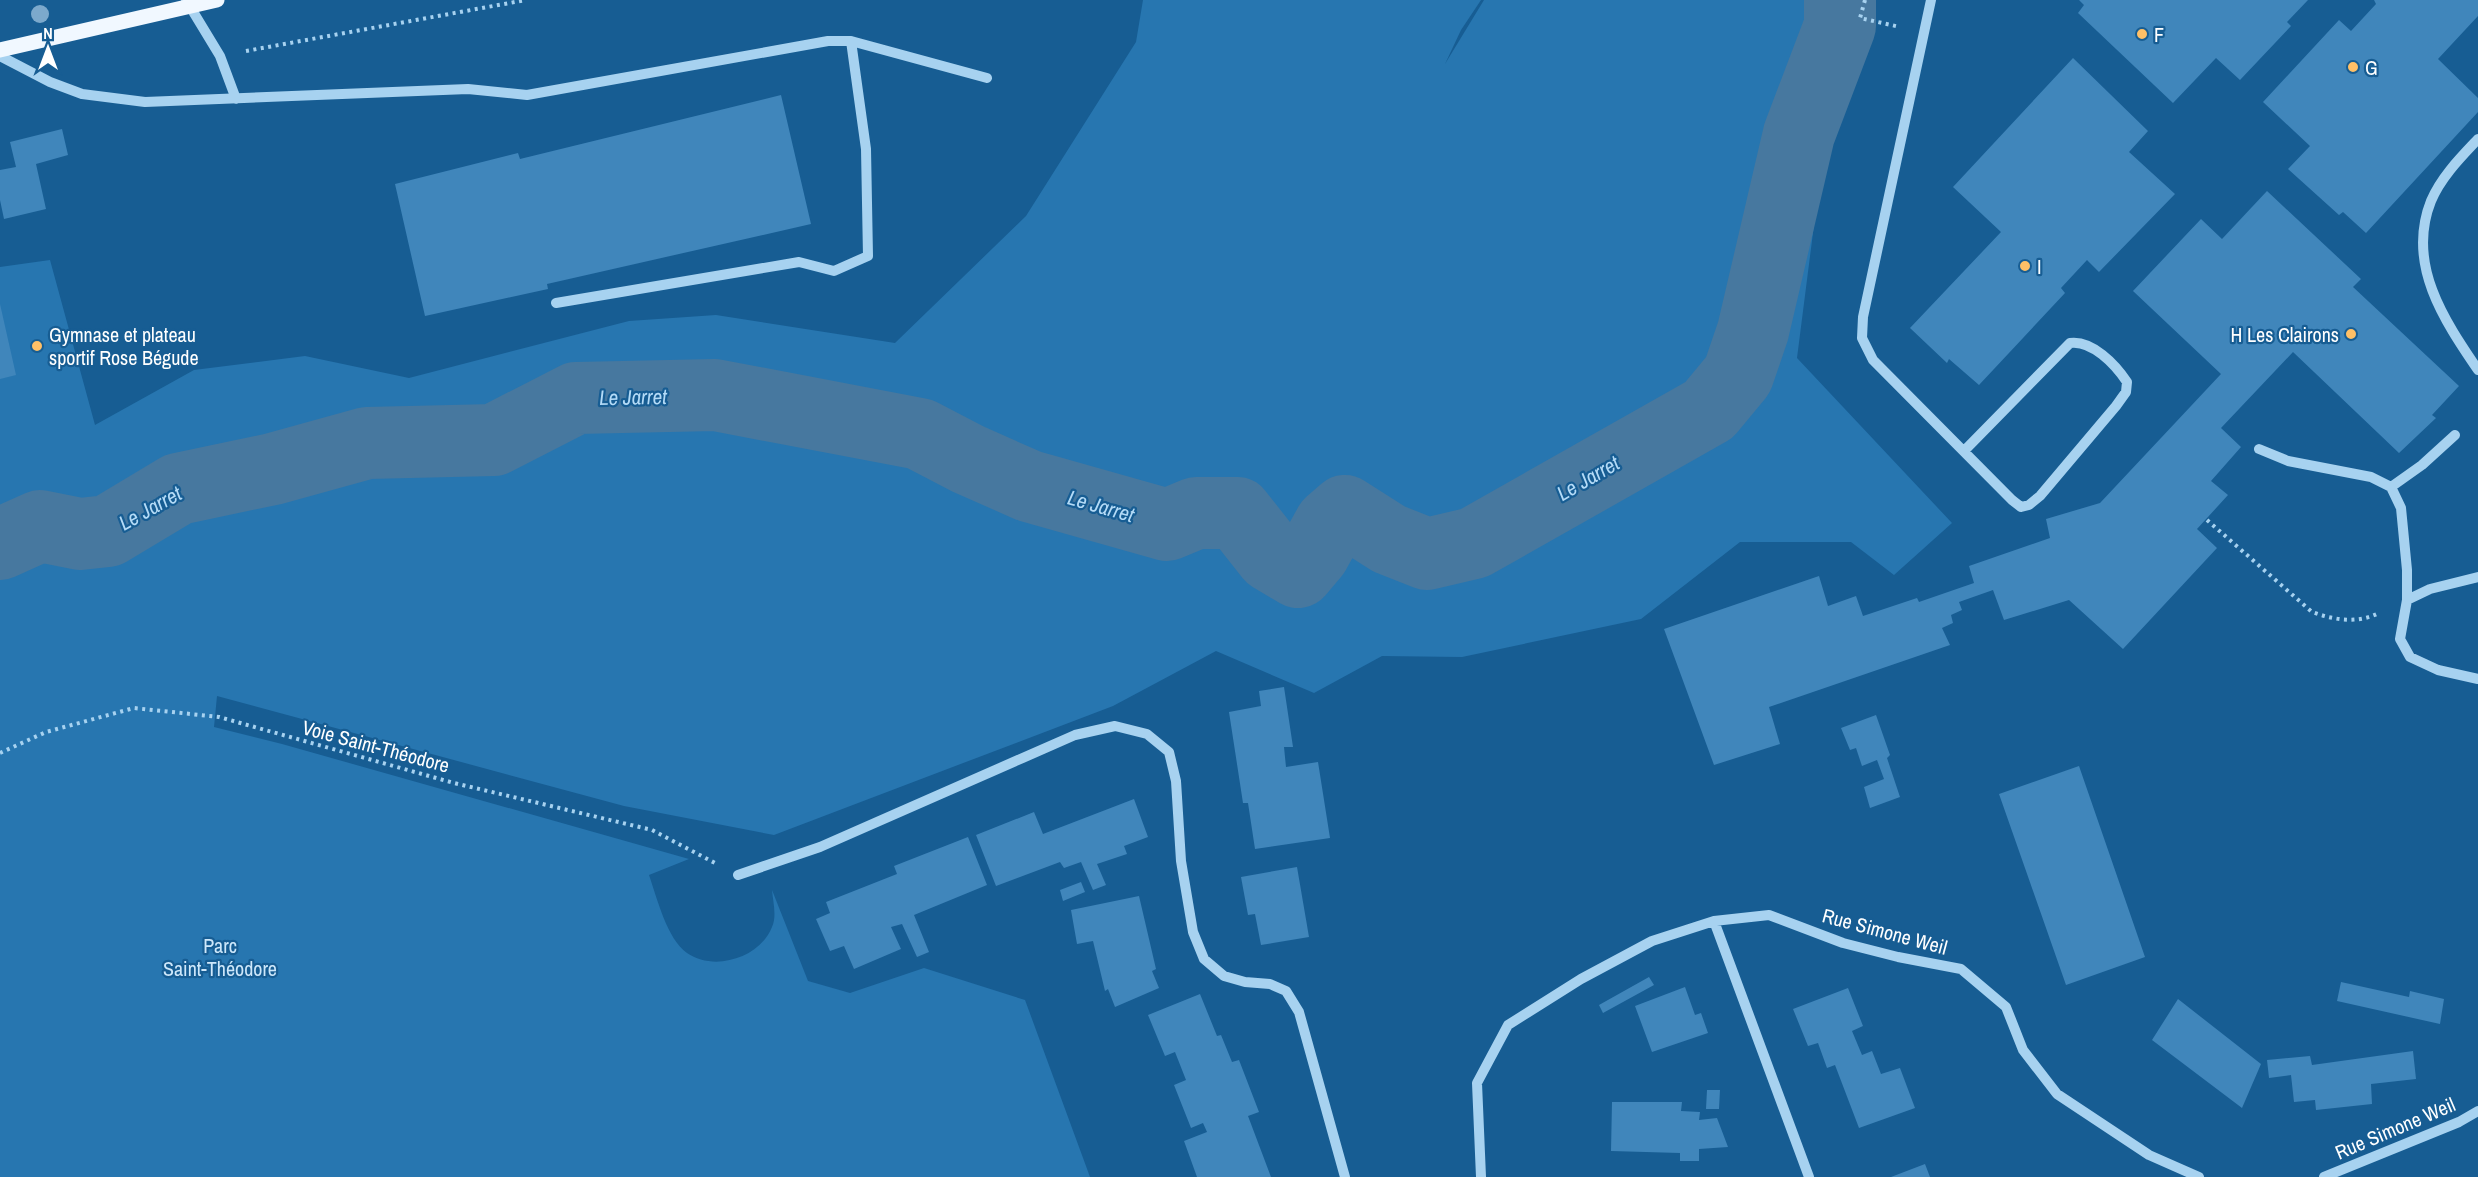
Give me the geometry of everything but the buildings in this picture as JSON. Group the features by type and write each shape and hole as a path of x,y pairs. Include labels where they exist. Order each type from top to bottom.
{"main road":[{"path":"0,50 188,3 217,0"}],"street":[{"path":"1931,0 1863,317 1862,338 1872,360 1964,452 2012,500 2021,507 2029,505 2040,496 2116,406 2126,392 2127,382 2090,345 2079,342 2070,343 1964,452"},
{"path":"188,3 220,56 236,99"},
{"path":"0,56 50,82 82,94 145,102 468,89 527,96 828,41 851,41 987,78"},
{"path":"556,303 799,261 834,272 868,256 866,149 851,41"},
{"path":"2478,139 2453,166 2432,200 2423,238 2428,278 2445,323 2478,370"},
{"path":"2391,487 2422,465 2455,435"},
{"path":"2259,449 2288,461 2371,477 2391,487 2401,508 2407,570 2407,600 2400,639 2410,657 2438,670 2478,679"},
{"path":"2407,600 2430,589 2478,577"},
{"path":"738,875 820,847 1075,735 1115,726 1147,734 1169,752 1176,781 1181,861 1186,891 1193,932 1204,959 1224,976 1245,982 1270,984 1286,991 1299,1012 1345,1177"},
{"name":"Rue Simone Weil","path":"1481,1177 1477,1083 1508,1025 1581,979 1652,941 1714,921 1769,915 1843,943 1898,957 1961,969 2006,1007 2023,1050 2057,1094 2149,1155 2199,1177"},
{"path":"1714,921 1809,1177"},
{"name":"Rue Simone Weil","path":"2324,1177 2459,1122 2478,1111"}],"path":[{"path":"220,56 526,0"},
{"path":"1865,0 1860,18 1924,32"},
{"path":"2207,520 2312,612 2334,620 2368,618 2407,600"},
{"name":"Voie Saint-Théodore","path":"0,753 46,732 134,708 219,717 454,783 652,830 738,875"}],"green space":[{"name":"Parc Saint-Théodore","path":"1143,0 1481,0 1461,30 1445,64 1484,0 1859,0 1825,139 1797,358 1952,523 1894,575 1851,542 1740,542 1641,619 1462,657 1382,656 1314,693 1216,651 1113,706 774,835 624,806 217,696 214,727 282,744 689,859 649,875 668,928 680,947 698,959 723,961 735,959 757,947 772,927 774,909 772,890 808,981 850,993 924,968 1025,1000 1090,1177 0,1177 0,267 50,260 95,425 194,370 305,356 409,378 629,321 716,315 895,343 1026,216 1136,42"}],"waterway":[{"name":"Le Jarret","path":"0,544 40,526 80,534 108,531 178,489 273,469 367,443 494,440 576,398 715,395 920,434 968,459 1029,486 1167,525 1196,513 1237,513 1271,556 1298,572 1314,553 1330,524 1345,511 1389,539 1427,554 1474,543 1709,410 1738,375 1753,331 1799,134 1840,26 1840,0"}],"place":[{"name":"F","path":"2142,34"},
{"name":"G","path":"2353,67"},
{"name":"I","path":"2025,266"},
{"name":"H Les Clairons","path":"2351,334"},
{"name":"Gymnase et plateau sportif Rose Bégude","path":"37,346"}]}
